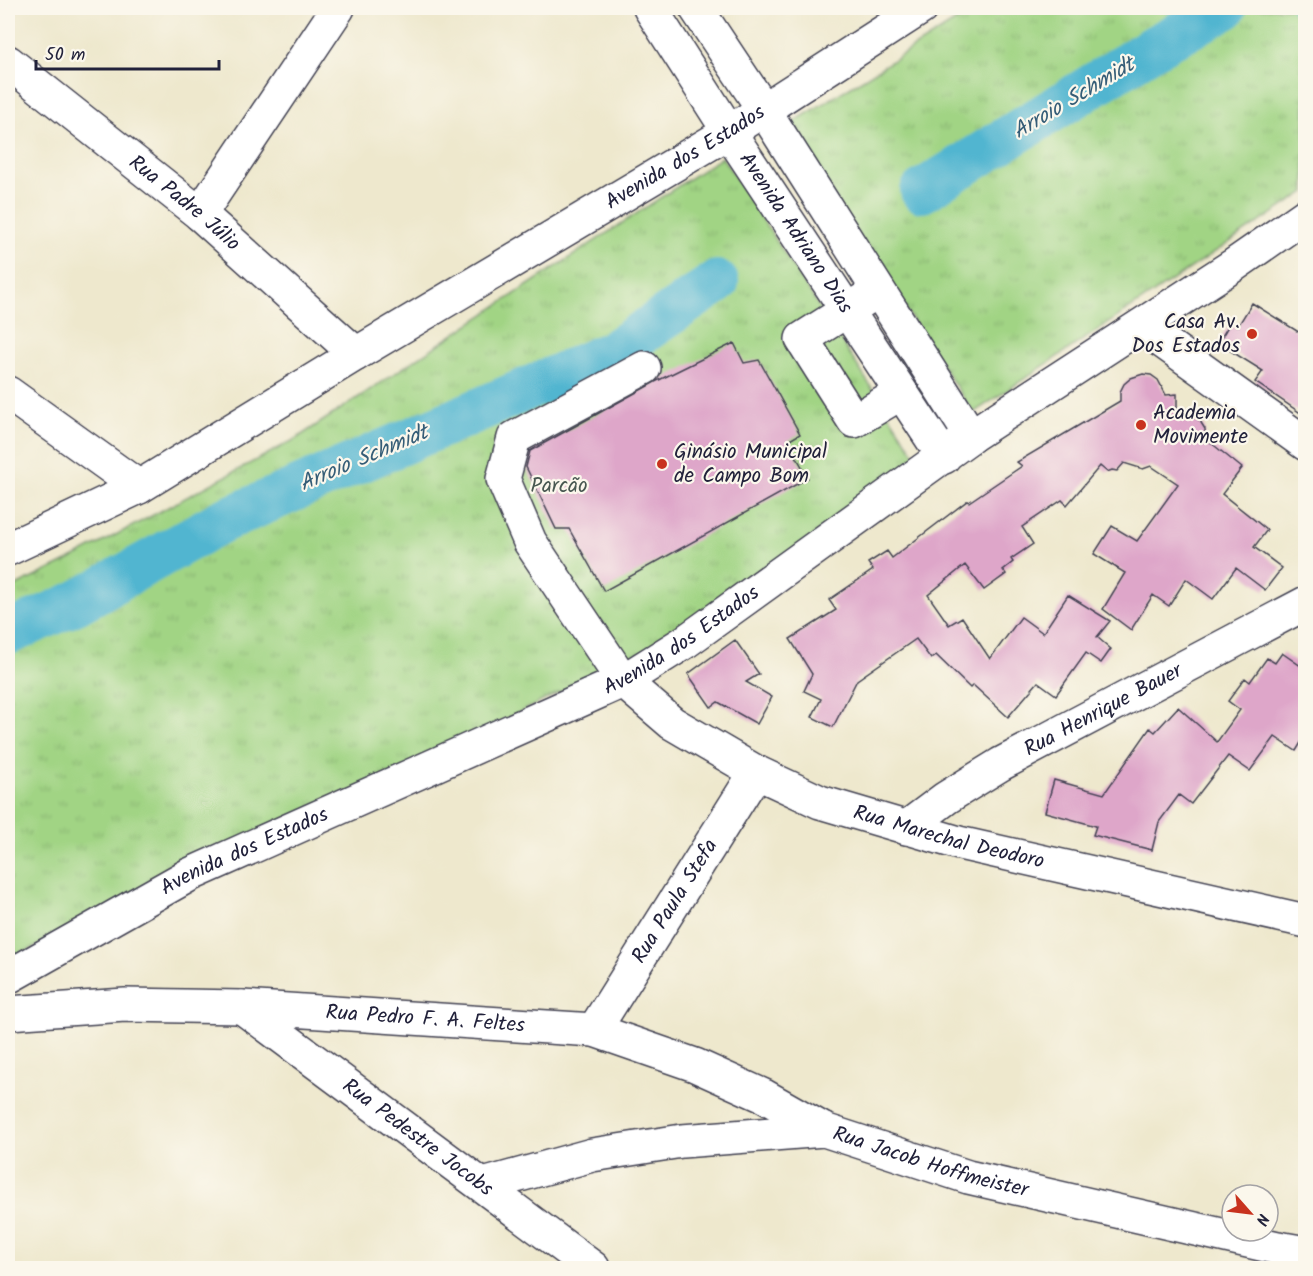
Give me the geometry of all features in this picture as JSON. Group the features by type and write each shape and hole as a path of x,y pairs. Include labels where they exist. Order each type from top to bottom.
{"street":[{"path":"200,214 338,8"},
{"name":"Avenida Adriano Dias","path":"650,8 729,132 944,457"},
{"name":"Avenida Adriano Dias","path":"696,8 764,110 971,436"},
{"name":"Avenida dos Estados","path":"8,549 139,487 356,354 729,132 921,8"},
{"name":"Rua Padre Júlio","path":"8,62 200,214 356,354"},
{"name":"Avenida dos Estados","path":"8,977 189,875 624,681 685,642 971,436 1234,265 1305,215"},
{"path":"879,292 802,339 854,421 901,393"},
{"path":"1141,326 1305,444"},
{"name":"Rua Marechal Deodoro","path":"644,368 514,438 503,479 530,542 624,681 672,723 756,772 820,802 959,843 1305,921"},
{"path":"8,393 139,487"},
{"name":"Rua Henrique Bauer","path":"906,828 946,798 1001,764 1305,603"},
{"name":"Rua Paula Stefa","path":"594,1030 756,772"},
{"name":"Rua Pedro F. A. Feltes","path":"8,1013 125,1005 242,1007 594,1030 695,1065 764,1096 824,1130"},
{"name":"Rua Pedestre Jocobs","path":"242,1007 593,1269"},
{"name":"Rua Jacob Hoffmeister","path":"483,1185 592,1155 682,1141 824,1130 968,1177 1278,1248 1305,1252"}],"green space":[{"path":"977,8 1305,8 1305,192 973,413 787,126"},
{"name":"Parcão","path":"722,157 923,467 653,646 418,763 8,960 8,590 294,440"}],"building":[{"path":"1252,303 1305,336 1305,416 1255,382 1263,371 1218,343 1231,321 1238,326"},
{"name":"Ginásio Municipal de Campo Bom","path":"734,343 744,363 759,360 800,434 788,441 808,478 604,591 569,529 556,529 526,467 530,451 655,382"},
{"path":"1143,374 1151,375 1158,380 1166,395 1177,394 1177,409 1190,413 1200,421 1205,429 1205,438 1242,468 1222,494 1267,530 1254,547 1282,568 1265,590 1236,568 1213,599 1186,579 1169,606 1153,595 1131,630 1103,609 1125,573 1094,554 1112,526 1137,541 1178,484 1151,466 1143,469 1124,463 1117,471 1107,472 1100,466 1067,505 1062,500 1022,527 1033,544 1011,559 1013,562 1003,570 1006,574 984,590 965,565 928,595 949,625 962,617 990,659 1021,617 1043,633 1068,595 1110,621 1097,637 1111,649 1101,663 1086,653 1056,695 1038,682 1008,717 973,685 970,688 936,655 931,659 916,639 857,680 833,727 812,717 821,699 804,691 812,674 790,639 836,610 829,600 873,570 868,563 887,551 892,558 967,501 969,502 1022,466 1017,462 1120,401 1120,392 1124,384 1131,378"},
{"path":"735,640 759,674 746,682 772,697 757,724 718,702 711,707 688,674"},
{"path":"1282,653 1305,669 1305,736 1296,751 1275,737 1250,771 1228,756 1191,804 1179,795 1159,822 1152,850 1093,835 1096,826 1045,812 1054,780 1104,794 1150,728 1155,732 1178,707 1217,742 1240,710 1228,701 1245,678 1250,682 1267,658 1275,663"}],"waterway":[{"name":"Arroio Schmidt","path":"922,191 1156,46 1225,8"},
{"path":"1295,8 1306,9"},
{"name":"Arroio Schmidt","path":"8,633 76,603 222,521 615,351 717,282"}],"place":[{"name":"Casa Av. Dos Estados","path":"1252,334"},
{"name":"Academia Movimente","path":"1141,425"},
{"name":"Ginásio Municipal de Campo Bom","path":"662,464"}]}
